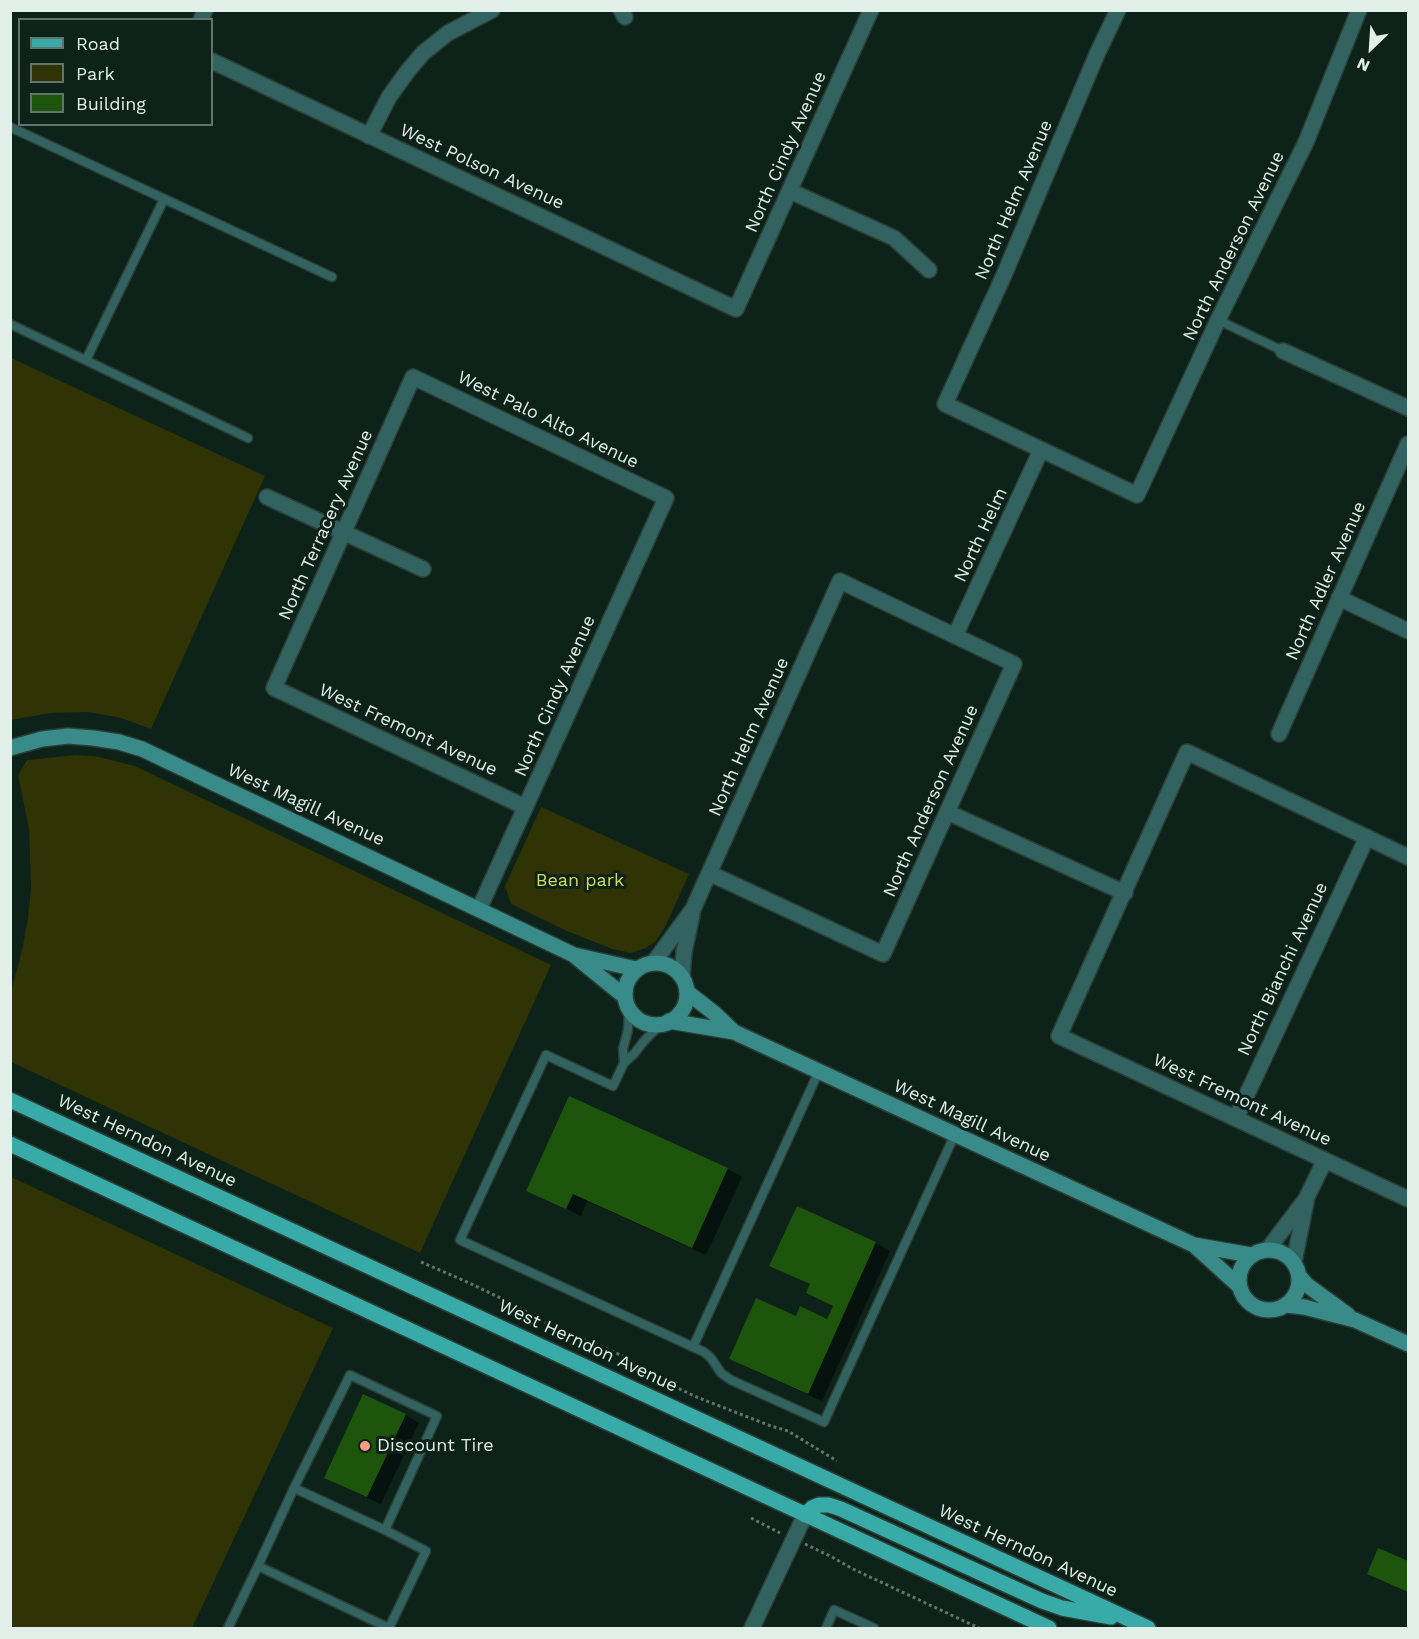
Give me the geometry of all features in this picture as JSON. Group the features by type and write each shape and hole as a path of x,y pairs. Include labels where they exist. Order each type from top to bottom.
{"main road":[{"name":"West Herndon Avenue","path":"10,1100 1148,1629"},
{"path":"10,1144 1049,1629"},
{"path":"805,1515 812,1508 829,1505 1042,1601 1062,1608 1132,1621"}],"street":[{"path":"369,136 388,97 423,53 448,33 492,10"},
{"name":"North Cindy Avenue","path":"736,309 871,10"},
{"name":"North Helm Avenue","path":"1041,450 945,404 1004,275 1097,54 1118,10"},
{"name":"North Anderson Avenue","path":"1041,450 1137,495 1218,320 1306,142 1359,10"},
{"name":"West Polson Avenue","path":"213,61 736,309"},
{"path":"790,191 894,238 929,270"},
{"path":"1283,351 1408,408"},
{"name":"West Palo Alto Avenue","path":"413,377 666,498"},
{"name":"North Terracery Avenue","path":"274,688 413,377"},
{"name":"North Adler Avenue","path":"1279,734 1408,444"},
{"name":"North Helm","path":"955,636 1041,450"},
{"path":"267,497 423,569"},
{"name":"North Cindy Avenue","path":"479,909 666,498"},
{"name":"North Helm Avenue","path":"654,963 693,909 840,580 955,636"},
{"path":"1339,598 1408,631"},
{"name":"North Anderson Avenue","path":"709,873 883,954 1014,664 955,636"},
{"name":"West Fremont Avenue","path":"274,688 525,807"},
{"name":"West Magill Avenue","path":"10,748 42,739 68,736 119,742 142,749 574,955 636,969"},
{"path":"947,812 1125,893 1187,752 1408,856"},
{"name":"North Bianchi Avenue","path":"1236,1118 1367,837"},
{"name":"West Fremont Avenue","path":"1125,893 1059,1036 1408,1199"},
{"name":"North Helm Avenue","path":"682,977 684,952 693,909"},
{"name":"West Magill Avenue","path":"574,955 627,1003"},
{"path":"654,963 665,964 675,969 682,977 687,992 685,1004 679,1014 665,1023 650,1024 640,1021 627,1003 627,981 636,969 644,964 654,963"},
{"name":"West Magill Avenue","path":"687,992 734,1032"},
{"name":"West Magill Avenue","path":"665,1023 734,1032 1194,1245 1251,1256"},
{"path":"1268,1249 1306,1199 1325,1160"},
{"path":"1306,1199 1296,1269 1299,1287 1294,1297 1286,1305 1275,1310 1263,1310 1252,1305 1243,1297 1238,1286 1239,1274 1251,1256 1258,1251 1268,1249 1278,1251 1287,1255 1296,1269 1307,1285 1355,1320"},
{"name":"West Magill Avenue","path":"1194,1245 1238,1286"},
{"path":"1286,1305 1304,1306 1355,1320 1408,1344"},
{"path":"752,1629 805,1515"}],"lane":[{"path":"10,128 332,277"},
{"path":"86,360 164,200"},
{"path":"1218,320 1283,351"},
{"path":"10,324 248,438"},
{"path":"624,1063 623,1050 628,1030 627,1003"},
{"path":"665,1023 624,1063 613,1086 546,1055 460,1240 704,1352 731,1380 824,1422 955,1134"},
{"path":"693,1347 819,1071"},
{"path":"228,1629 350,1375 437,1416 385,1530"},
{"path":"258,1566 389,1628 426,1551 294,1488"},
{"path":"826,1629 834,1610 874,1629"}],"path":[{"path":"421,1262 513,1304 558,1330 625,1357 673,1386 706,1401 788,1431 837,1461"},
{"path":"751,1518 761,1524"},
{"path":"832,1557 979,1629"}],"green space":[{"path":"11,358 265,476 151,729 121,718 89,712 51,713 11,720"},
{"path":"75,755 95,756 135,766 551,965 420,1253 11,1062 11,992 23,946 31,888 29,829 18,775 27,760"},
{"name":"Bean park","path":"541,807 689,874 666,925 656,941 646,948 631,953 612,949 567,931 511,904 505,886"},
{"path":"11,1177 333,1328 192,1628 11,1628"}],"building":[{"path":"569,1096 728,1168 692,1248 573,1194 566,1209 526,1191"},
{"path":"797,1206 876,1242 808,1394 729,1359 756,1298 796,1316 800,1306 827,1319 833,1306 806,1293 810,1284 769,1266"},
{"name":"Discount Tire","path":"363,1394 406,1414 367,1497 324,1478"},
{"path":"1378,1548 1408,1561 1408,1592 1367,1574"}],"place":[{"name":"Discount Tire","path":"365,1446"}]}
